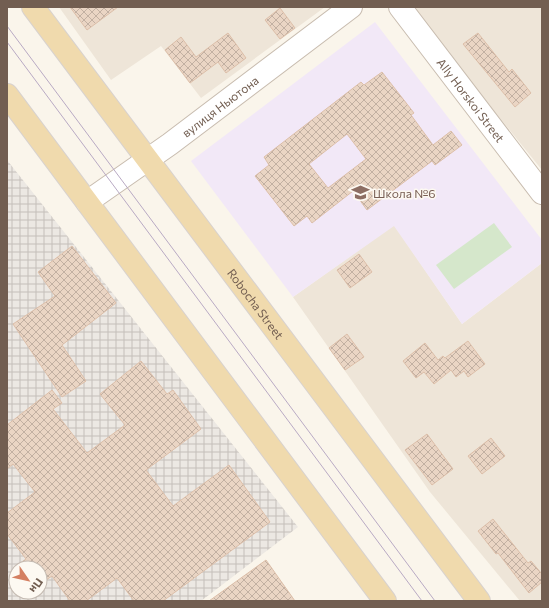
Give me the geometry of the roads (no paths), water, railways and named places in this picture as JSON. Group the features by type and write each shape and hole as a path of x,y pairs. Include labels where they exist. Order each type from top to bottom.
{"main road":[{"name":"Robocha Street","path":"33,7 479,601"},
{"path":"7,95 385,601"}],"street":[{"name":"вулиця Ньютона","path":"87,202 148,160 351,7"},
{"name":"Ally Horskoi Street","path":"400,7 542,193"}],"tram line":[{"path":"7,26 435,601"},
{"path":"7,42 422,601"}],"place":[{"name":"Школа №6","path":"360,193"}]}
